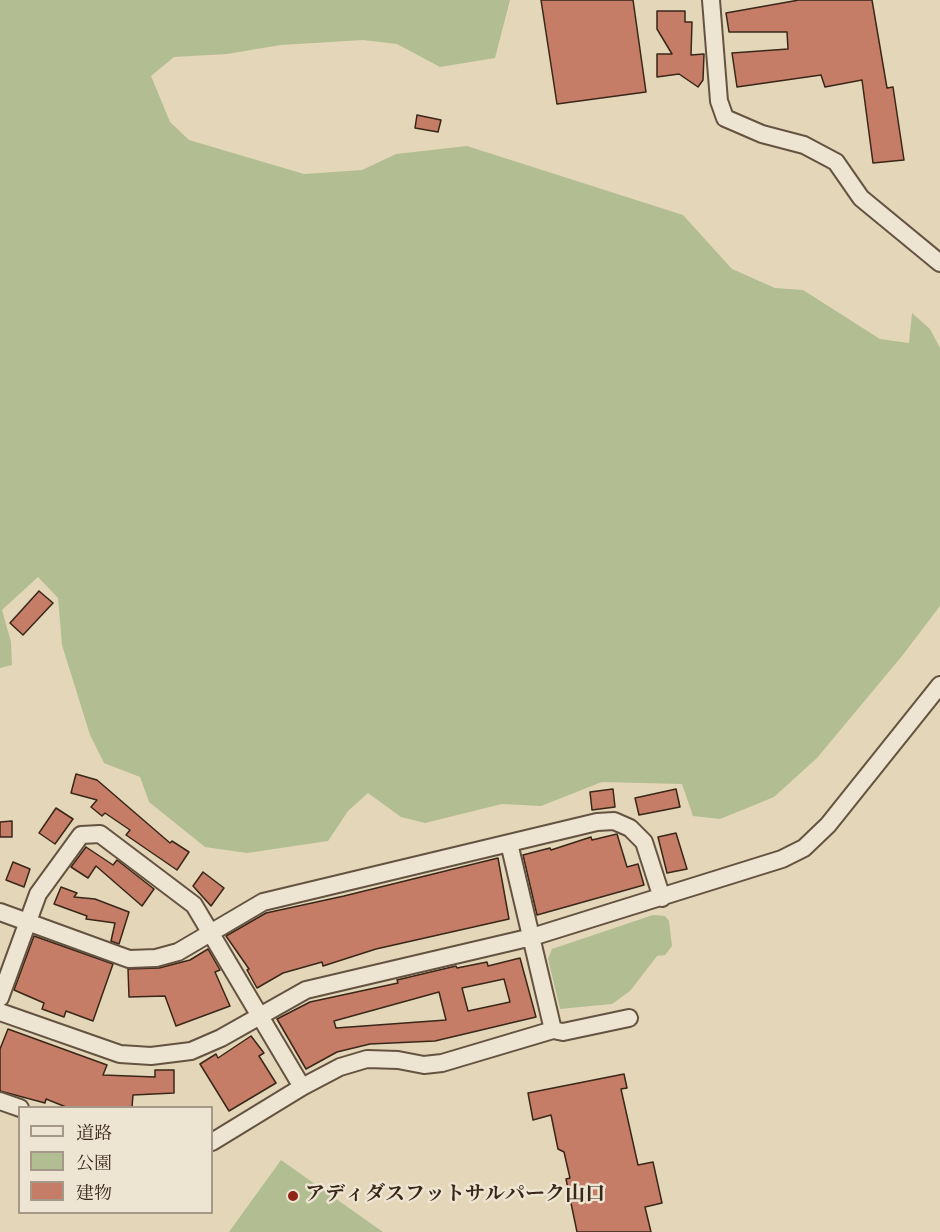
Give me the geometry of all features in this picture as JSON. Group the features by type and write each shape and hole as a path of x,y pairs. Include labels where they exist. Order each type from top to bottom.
{"street":[{"path":"711,0 719,101 725,118 762,134 804,145 836,162 861,198 940,263"},
{"path":"0,1012 120,1054 151,1056 191,1051 221,1038 306,990 532,937 782,859 804,848 828,825 940,685"},
{"path":"0,912 129,958 156,958 178,952 263,903 597,822 615,821 630,828 644,842 662,898"},
{"path":"0,998 38,894 81,835 100,834 194,905 209,934 260,1014 302,1087"},
{"path":"509,843 553,1030"},
{"path":"213,1141 302,1087 340,1067 367,1059 398,1060 424,1065 442,1063 553,1030 563,1032 629,1018"},
{"path":"0,1101 18,1107"}],"green space":[{"path":"0,0 510,0 495,58 440,67 397,44 363,40 281,45 227,54 174,57 151,76 170,122 189,140 304,174 362,170 396,154 467,146 683,215 732,269 775,288 803,290 880,339 909,343 912,313 930,329 940,348 940,606 902,656 817,758 774,797 720,819 693,816 682,784 602,782 541,806 502,804 425,823 401,817 368,793 348,811 328,841 247,853 205,847 149,802 140,777 104,763 90,735 62,645 58,598 38,577 2,610 11,642 12,665 0,668"},
{"path":"653,915 665,916 669,921 672,946 665,955 657,956 630,991 612,1004 560,1009 548,959 552,949"},
{"name":"アディダスフットサルパーク山口","path":"281,1160 383,1232 229,1232"}],"building":[{"path":"541,0 633,0 646,92 557,104"},
{"path":"799,0 872,0 887,88 893,87 904,160 873,163 862,80 825,87 821,75 737,87 732,53 788,49 787,32 729,32 726,13"},
{"path":"657,11 685,11 685,22 692,22 691,55 704,54 703,80 698,87 679,74 657,77 657,54 672,54 657,29"},
{"path":"417,115 441,120 438,132 415,128"},
{"path":"39,591 53,603 23,635 10,623"},
{"path":"76,774 97,780 170,843 172,841 189,852 177,870 126,835 130,830 105,813 102,816 91,807 97,800 71,793"},
{"path":"613,789 615,807 592,810 590,792"},
{"path":"676,789 680,807 639,815 635,798"},
{"path":"56,808 73,819 55,844 39,833"},
{"path":"12,821 12,837 0,837 0,822"},
{"path":"676,833 687,869 667,873 658,837"},
{"path":"617,834 627,867 638,864 644,885 537,915 523,855 550,848 551,850 591,837 592,840"},
{"path":"86,847 113,865 117,860 154,889 142,906 96,866 88,878 71,867"},
{"path":"498,858 509,919 376,949 323,966 322,962 283,973 257,988 247,970 249,969 226,936 266,913"},
{"path":"13,862 30,869 24,887 6,880"},
{"path":"203,872 224,888 211,906 193,886"},
{"path":"61,887 77,893 74,897 95,899 129,912 119,944 111,941 115,923 86,919 87,916 54,904"},
{"path":"34,936 113,964 93,1021 66,1011 64,1017 42,1009 44,1003 14,990"},
{"path":"208,949 220,970 215,972 230,1006 176,1026 165,996 129,997 128,969 159,968 190,960"},
{"path":"520,958 536,1017 435,1041 370,1044 337,1052 306,1069 277,1019 310,1002 398,983 397,980 456,966 457,968 487,962 488,966","holes":["504,979 510,1002 468,1011 462,988","439,992 446,1020 336,1028 334,1021"]},
{"path":"8,1029 107,1065 103,1075 155,1077 155,1070 174,1070 174,1093 133,1095 132,1106 64,1106 46,1099 45,1103 0,1091 0,1049"},
{"path":"251,1036 264,1053 259,1056 276,1083 229,1111 200,1064 216,1054 218,1058"},
{"path":"624,1074 627,1088 621,1089 638,1165 653,1162 662,1203 645,1207 651,1232 577,1232 566,1179 570,1178 564,1152 558,1149 551,1115 533,1120 528,1093"}],"place":[{"name":"アディダスフットサルパーク山口","path":"293,1196"}]}
